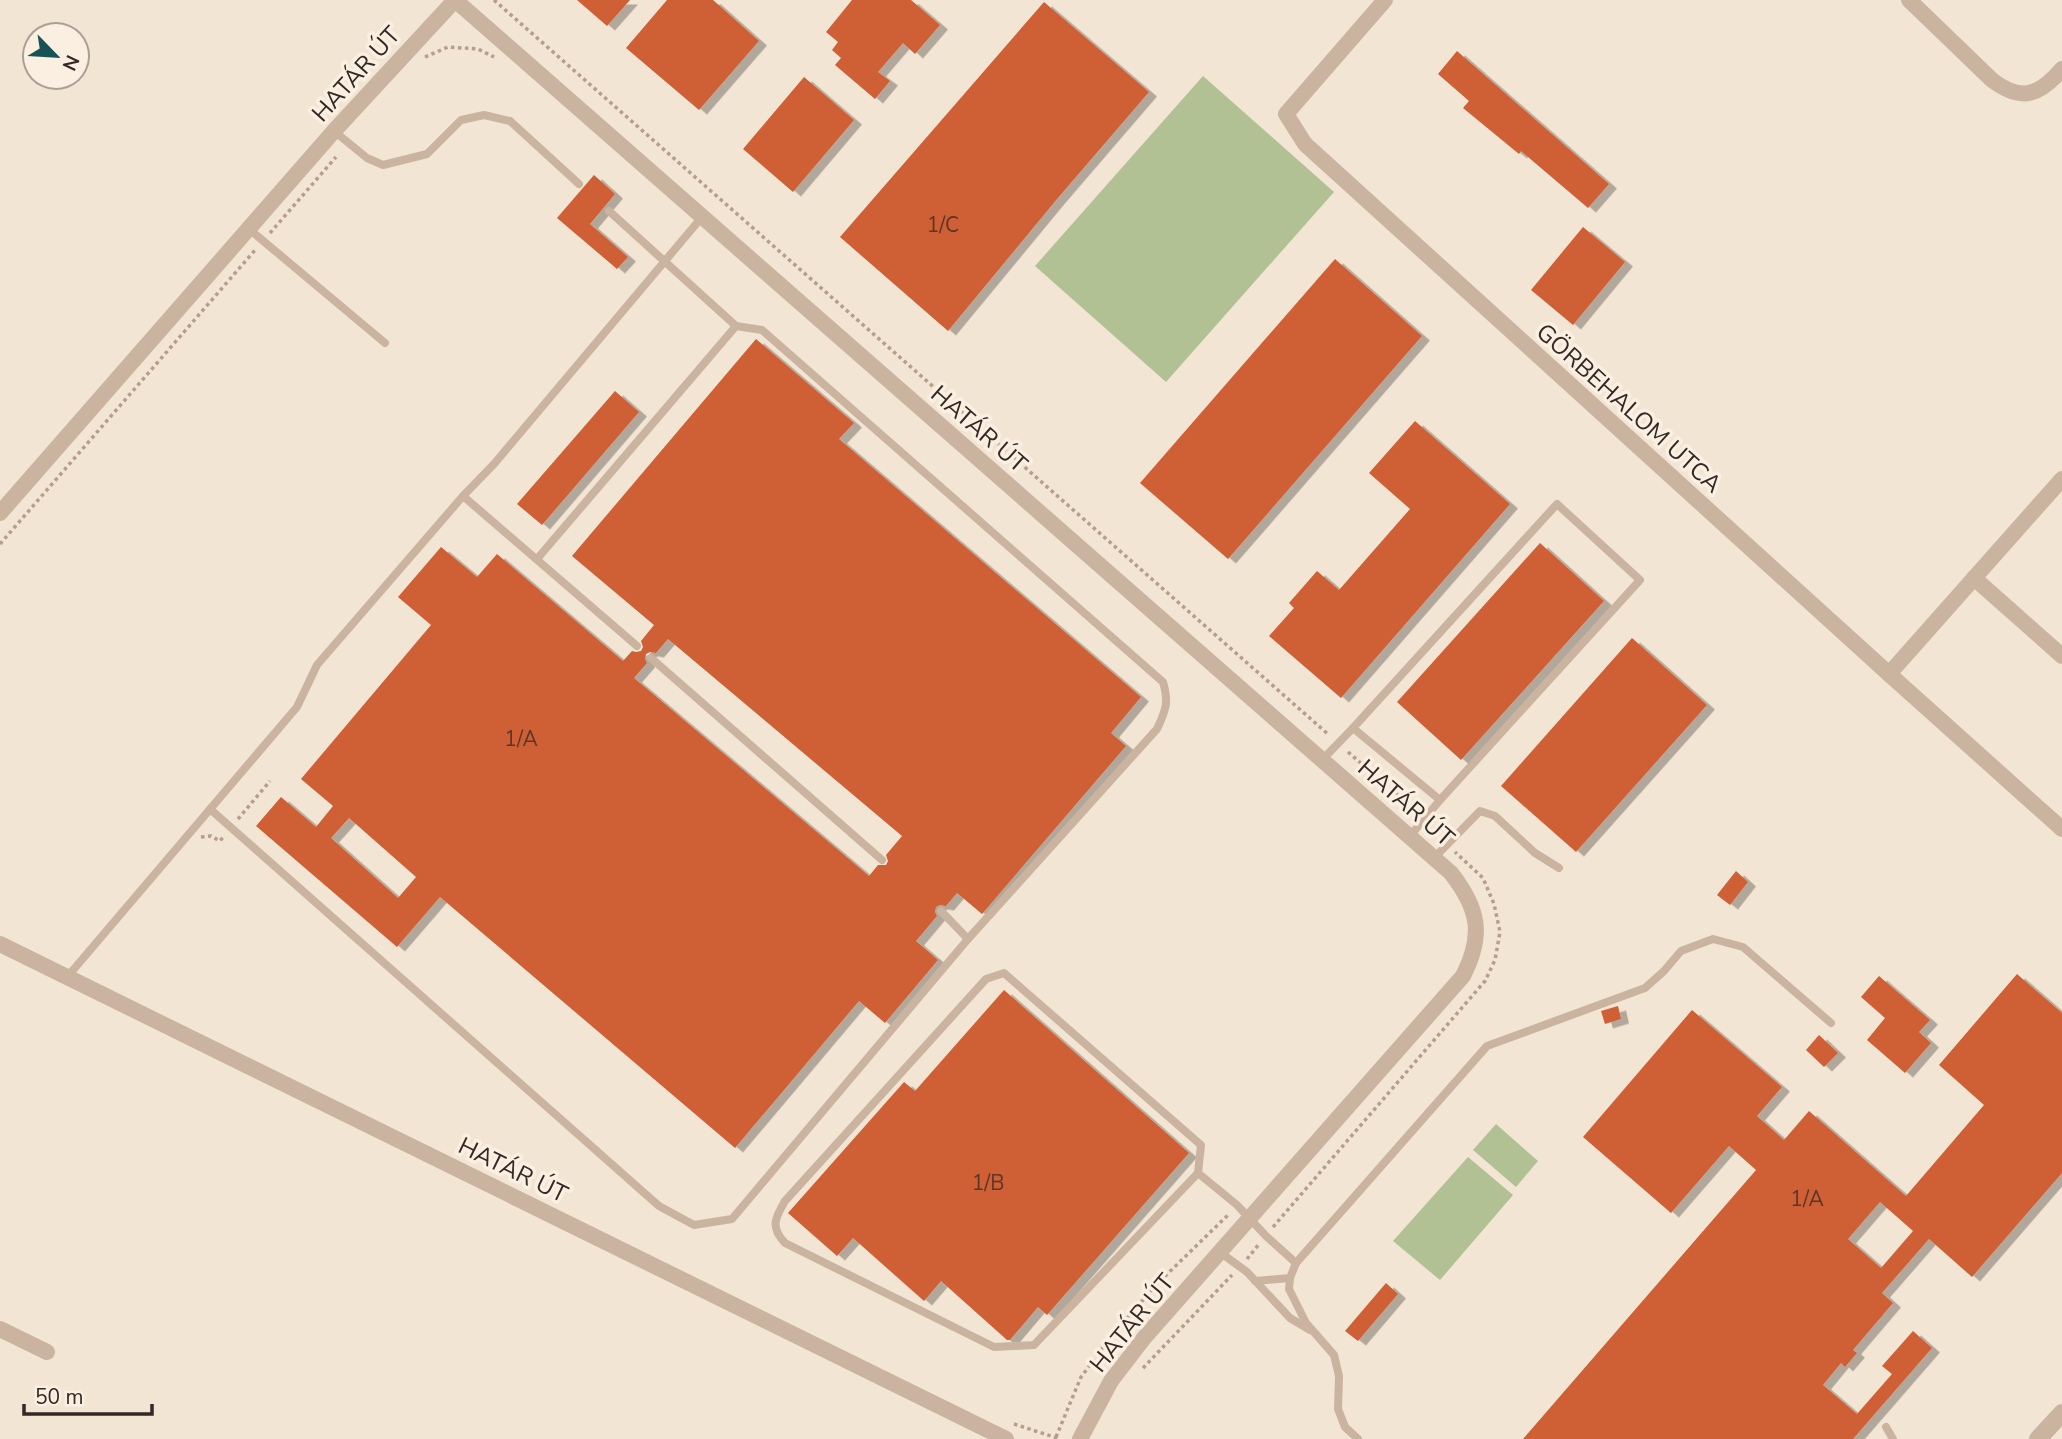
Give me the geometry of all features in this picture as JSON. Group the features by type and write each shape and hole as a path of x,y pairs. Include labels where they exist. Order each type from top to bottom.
{"street":[{"name":"HATÁR ÚT","path":"0,513 334,131 455,0 1434,858 1458,881 1473,909 1477,926 1476,942 1472,959 1463,976 1144,1338 1111,1381 1080,1439"},
{"name":"GÖRBEHALOM UTCA","path":"1385,0 1286,114 1305,144 2062,829"},
{"path":"1909,0 1992,80 2005,89 2020,94 2034,92 2049,84 2062,69"},
{"path":"1889,674 2062,479"},
{"path":"1974,578 2062,656"},
{"name":"HATÁR ÚT","path":"0,944 1006,1439"},
{"path":"0,1329 47,1352"},
{"path":"2038,1439 2062,1413"}],"lane":[{"path":"334,131 367,158 383,165 427,154 461,120 484,115 510,121 579,184"},
{"path":"210,809 659,1206 694,1225 732,1219 968,939 1157,729 1165,712 1167,697 1163,682 762,330 736,326 609,211"},
{"path":"68,976 297,707 317,665 463,496 494,464 702,217"},
{"path":"248,229 385,343"},
{"path":"537,559 736,326"},
{"path":"463,496 636,646"},
{"path":"1322,760 1557,504 1640,580 1409,836"},
{"path":"651,659 883,860"},
{"path":"1353,728 1440,800"},
{"path":"1434,858 1480,811 1495,816 1535,853 1559,868"},
{"path":"941,911 968,939"},
{"path":"1358,1439 1345,1427 1338,1409 1339,1376 1334,1356 1306,1323 1289,1289 1290,1278 1296,1262 1487,1046 1645,988 1681,951 1713,939 1743,947 1831,1023"},
{"path":"1004,973 1201,1145 1198,1173 1034,1345 994,1347 785,1243 778,1235 775,1225 776,1215 785,1201 812,1170 986,979 1004,973"},
{"path":"1198,1173 1237,1205 1266,1236 1296,1262"},
{"path":"1220,1253 1240,1267 1290,1318 1313,1332"},
{"path":"1255,1281 1290,1278"},
{"path":"1886,1427 1894,1439"}],"path":[{"path":"495,0 1425,818"},
{"path":"424,57 448,47 468,48 478,49 501,62"},
{"path":"0,544 348,142"},
{"path":"1139,1373 1240,1267 1485,981 1495,960 1500,932 1494,904 1483,878 1446,844"},
{"path":"1058,1438 1081,1377 1111,1337 1157,1284 1237,1205"}],"green space":[{"path":"1203,76 1334,192 1166,382 1035,266"},
{"path":"1496,1124 1538,1161 1516,1187 1473,1150"},
{"path":"1468,1157 1513,1195 1440,1280 1393,1241"}],"building":[{"path":"577,0 630,0 607,26"},
{"path":"667,0 713,0 759,41 699,110 626,48"},
{"path":"852,0 911,0 940,25 915,54 903,43 878,72 890,81 875,99 835,65 841,58 832,50 838,42 826,32"},
{"path":"1044,2 1149,92 948,331 840,237"},
{"path":"1457,51 1609,184 1588,208 1521,151 1519,154 1463,108 1469,101 1438,74"},
{"path":"804,77 854,120 793,192 743,149"},
{"path":"594,175 615,194 590,224 628,257 617,269 557,218"},
{"path":"1583,227 1625,262 1573,325 1531,290"},
{"path":"1335,259 1422,336 1228,559 1140,483"},
{"path":"756,339 854,423 839,439 1141,697 1111,733 1126,746 982,914 957,893 946,906 936,907 937,916 916,941 938,960 885,1023 859,1001 735,1148 440,897 397,947 256,826 281,797 316,827 333,806 301,779 431,625 398,597 441,547 477,577 497,554 623,661 632,651 641,651 641,641 654,625 572,556","holes":["668,639 902,836 886,855 886,865 878,865 869,876 634,678 647,663 646,654 656,653","349,818 416,877 398,898 331,838"]},
{"path":"615,391 639,412 542,525 517,504"},
{"path":"1415,421 1510,504 1341,698 1269,636 1294,608 1289,603 1317,571 1339,590 1410,509 1369,473"},
{"path":"1540,543 1604,601 1461,760 1397,702"},
{"path":"1632,638 1707,705 1576,852 1501,786"},
{"path":"1736,871 1748,882 1730,905 1717,895"},
{"path":"2017,974 2062,1013 2062,1173 1972,1277 1929,1239 1882,1293 1893,1303 1853,1350 1857,1353 1845,1367 1841,1363 1823,1385 1857,1414 1892,1374 1882,1366 1913,1331 1932,1348 1853,1439 1523,1439 1756,1170 1729,1146 1671,1213 1583,1137 1692,1010 1782,1087 1757,1116 1784,1140 1809,1111 1906,1196 1984,1105 1939,1065","holes":["1880,1202 1913,1231 1881,1268 1848,1239"]},
{"path":"1879,976 1930,1020 1919,1032 1931,1043 1905,1073 1867,1040 1885,1018 1861,997"},
{"path":"1004,990 1189,1153 1047,1315 1038,1307 1010,1340 941,1281 924,1301 853,1238 837,1256 788,1213 904,1082 915,1091"},
{"path":"1618,1006 1621,1019 1605,1024 1601,1011"},
{"path":"1819,1035 1838,1053 1824,1067 1806,1050"},
{"path":"1386,1283 1398,1294 1358,1341 1345,1331"}]}
